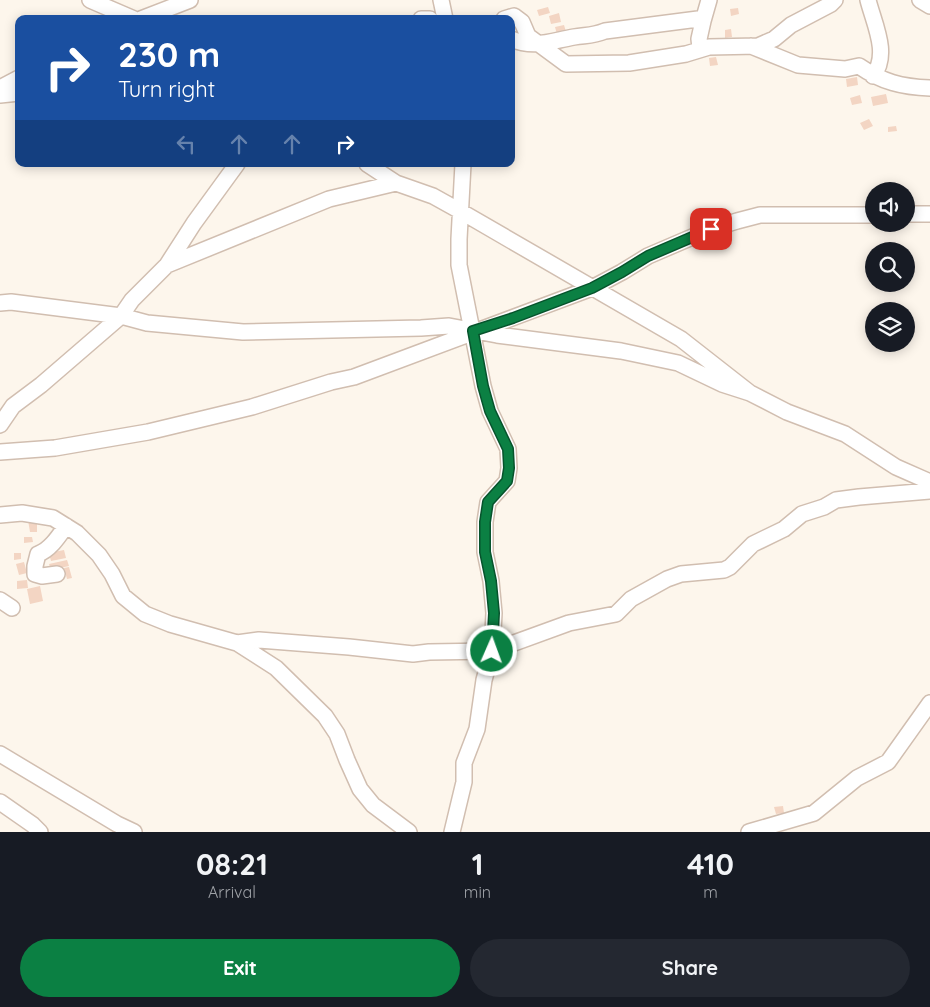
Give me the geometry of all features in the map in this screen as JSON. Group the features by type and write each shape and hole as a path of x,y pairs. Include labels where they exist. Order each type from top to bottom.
{"street":[{"path":"90,0 125,15"},
{"path":"151,15 190,0"},
{"path":"441,0 444,15"},
{"path":"700,48 699,39 709,0"},
{"path":"515,17 522,22 528,36 562,62 570,64 629,63 686,54 700,48 758,46 774,39 791,25 831,4 835,0"},
{"path":"868,0 879,37 881,55 879,68 873,76"},
{"path":"920,0 930,6"},
{"path":"515,41 524,44 538,44 574,37 594,36 604,31 686,20 698,19 703,21"},
{"path":"750,45 798,65 845,69 859,66 873,76 887,82 930,88"},
{"path":"0,88 15,80"},
{"path":"0,95 15,93"},
{"path":"0,425 13,406 41,385 121,316 132,300 167,266 194,223 235,167"},
{"path":"372,167 396,183 433,196 460,211 681,339 750,393"},
{"path":"452,832 464,782 464,763 477,729 484,680 492,651 494,613 491,581 485,552 485,522 488,502 507,481 508,459 508,449 490,411 483,386 459,265 463,167"},
{"path":"167,266 330,199 396,183"},
{"path":"915,214 930,214"},
{"path":"0,452 84,444 148,432 252,407 386,366 411,354 592,288 648,256 711,229 737,221 760,215 865,215"},
{"path":"0,303 11,302 121,316 147,323 243,332 449,326 621,351 678,362 722,384 750,393 787,412 845,434 896,466 930,482"},
{"path":"237,643 269,641 412,654 492,651 569,623 616,614 631,599 667,579 681,574 724,570 730,567 753,544 784,529 802,514 824,507 836,500 930,491"},
{"path":"0,515 22,513 53,518 77,533 99,556 124,596 145,614 170,624 237,643 276,668 325,716 337,734 346,760 360,790 373,805 409,832"},
{"path":"37,552 42,553 66,526"},
{"path":"37,552 35,574 42,576 57,574"},
{"path":"31,582 30,563 37,552"},
{"path":"749,832 814,813 857,778 888,762 930,703"},
{"path":"0,754 117,824 134,832"},
{"path":"0,802 33,824 40,832"}],"building":[{"path":"548,7 550,13 539,16 537,10"},
{"path":"738,8 739,14 731,16 730,9"},
{"path":"559,13 561,22 551,24 549,16"},
{"path":"564,25 567,35 558,38 555,27"},
{"path":"731,29 732,37 725,38 725,30"},
{"path":"716,57 718,65 710,66 709,58"},
{"path":"857,77 858,85 847,87 846,79"},
{"path":"886,94 888,103 873,106 871,97"},
{"path":"860,95 862,103 852,105 850,98"},
{"path":"869,119 873,126 864,130 860,123"},
{"path":"896,126 897,131 888,132 888,127"},
{"path":"28,520 37,520 37,532 30,532"},
{"path":"24,537 32,537 33,542 24,543"},
{"path":"64,550 66,558 51,561 49,553"},
{"path":"14,553 21,553 21,559 14,560"},
{"path":"67,560 69,566 51,570 49,564"},
{"path":"24,562 27,573 19,575 16,564"},
{"path":"69,567 72,578 67,579 64,568"},
{"path":"27,580 28,588 17,589 17,581"},
{"path":"40,586 43,601 30,604 27,589"},
{"path":"783,806 784,813 776,814 774,807"}],"route":[{"path":"492,651 494,613 491,581 485,552 485,522 488,502 507,481 509,468 508,449 490,411 483,386 473,331 592,288 648,256 711,229"}]}
